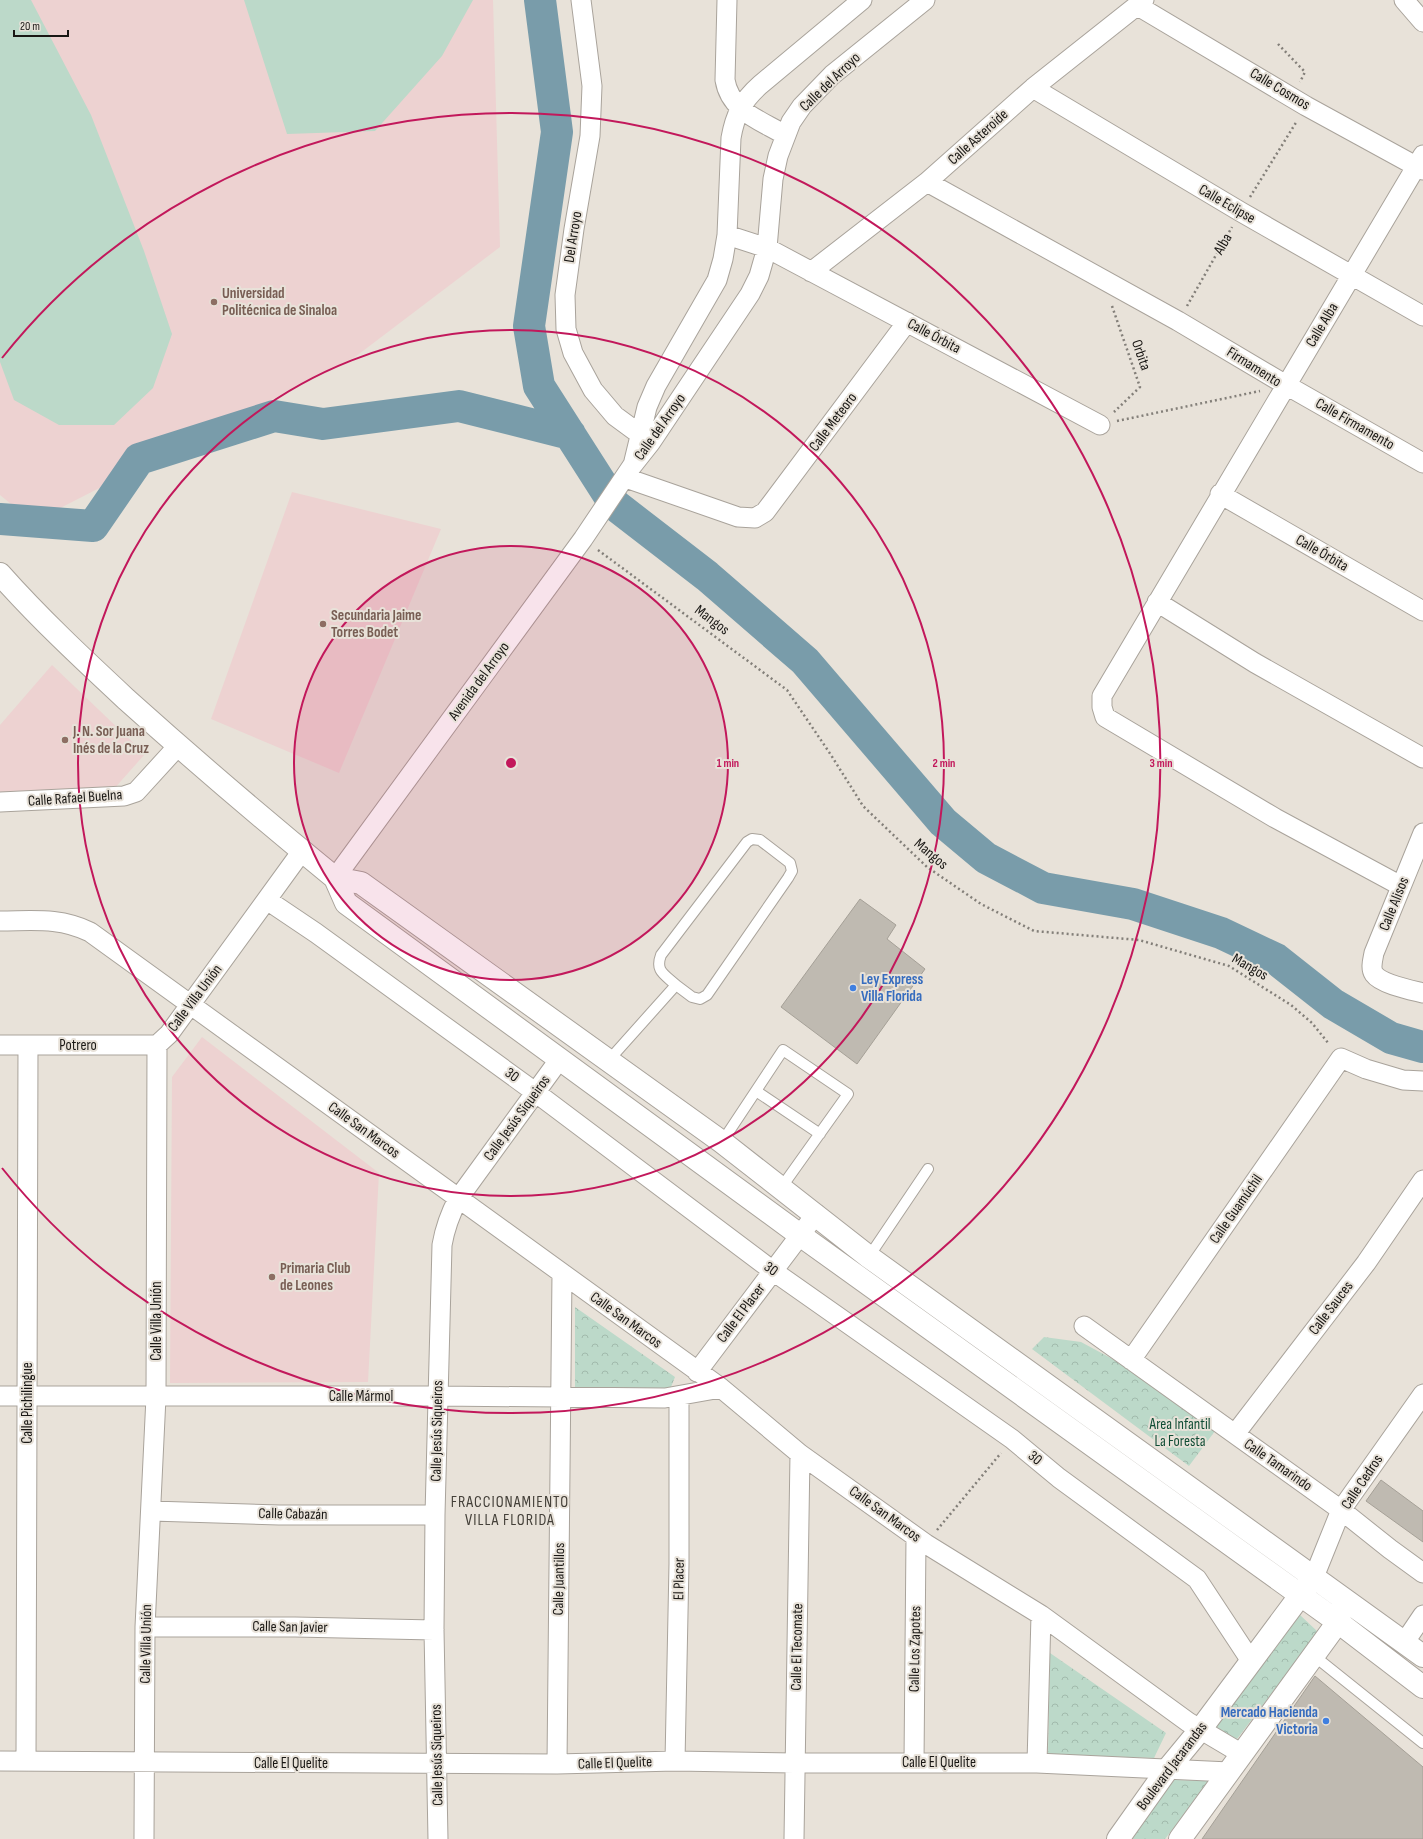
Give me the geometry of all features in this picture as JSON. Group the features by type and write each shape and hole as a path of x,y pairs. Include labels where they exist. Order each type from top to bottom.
{"street":[{"name":"Del Arroyo","path":"581,0 592,86 590,136 574,229 565,295 566,329 573,353 593,390 615,416 645,439"},
{"path":"727,0 725,80 727,90 731,99 740,108 785,135"},
{"name":"Calle del Arroyo","path":"645,439 647,407 656,386 717,280 723,259 727,235 731,138 733,124 740,108 746,98 760,85 862,0"},
{"name":"Calle del Arroyo","path":"627,476 645,439 750,294 760,276 767,248 773,179 778,156 785,135 802,106 832,75 925,0"},
{"path":"1404,0 1423,22"},
{"name":"Calle Asteroide","path":"811,272 927,182 1033,88 1141,3"},
{"name":"Calle Cosmos","path":"1141,3 1299,101 1421,164"},
{"name":"Calle Eclipse","path":"1033,88 1241,212 1423,316"},
{"name":"Calle Alba","path":"1401,886 1275,818 1105,718 1102,707 1102,696 1220,494 1421,164"},
{"path":"927,182 1102,279"},
{"path":"727,235 767,248"},
{"name":"Calle Órbita","path":"767,248 1100,425"},
{"name":"Firmamento","path":"1102,279 1178,321 1286,385"},
{"name":"Calle Meteoro","path":"627,476 738,516 755,518 765,512 907,322"},
{"name":"Calle Firmamento","path":"1286,385 1423,463"},
{"name":"Avenida del Arroyo","path":"335,878 583,539 627,476"},
{"name":"Calle Órbita","path":"1220,494 1423,611"},
{"path":"0,574 29,607 71,648 178,746 335,878 346,903 800,1235 1338,1622 1423,1687"},
{"path":"0,597 29,607"},
{"path":"1157,602 1255,664 1423,758"},
{"name":"Calle Rafael Buelna","path":"0,802 124,796 136,792 178,746"},
{"name":"Calle Alisos","path":"1423,833 1374,952 1372,965 1374,974 1381,979 1423,993"},
{"name":"Calle Villa Unión","path":"144,1839 145,1627 152,1511 156,1397 157,1045 169,1034 302,851"},
{"path":"335,878 361,883 609,1060 722,1142 816,1214 869,1257 1423,1656"},
{"name":"30","path":"267,900 316,933 535,1092 773,1270 1012,1439 1059,1478 1197,1579 1252,1661"},
{"name":"Calle San Marcos","path":"0,921 59,921 74,924 90,932 721,1388 800,1454 921,1540 1041,1615 1200,1730 1242,1754"},
{"name":"Potrero","path":"0,1045 157,1045"},
{"name":"Calle Pichilingue","path":"26,1761 28,1045"},
{"path":"1341,1058 1366,1069 1403,1080 1423,1081"},
{"name":"Calle Guamúchil","path":"1131,1360 1341,1058"},
{"name":"Calle Jesús Siqueiros","path":"438,1839 434,1630 435,1515 442,1245 444,1230 458,1199 535,1092 560,1060"},
{"name":"Calle Sauces","path":"1235,1434 1366,1263 1423,1180"},
{"name":"Calle El Placer","path":"697,1372 816,1214"},
{"name":"Calle Juantillos","path":"557,1764 562,1397 562,1273"},
{"name":"Calle Tamarindo","path":"1084,1326 1341,1510 1423,1573"},
{"name":"Calle Mármol","path":"0,1396 438,1396 665,1398 679,1397 721,1388"},
{"name":"Calle Cedros","path":"1314,1577 1341,1510 1423,1394"},
{"name":"El Placer","path":"674,1761 679,1564 679,1397"},
{"name":"Calle El Tecomate","path":"794,1839 800,1454"},
{"name":"Calle Cabazán","path":"152,1511 280,1515 435,1515"},
{"name":"Calle Los Zapotes","path":"914,1762 921,1540"},
{"name":"Boulevard Jacarandas","path":"1118,1839 1166,1770 1200,1730 1314,1577"},
{"path":"1180,1839 1338,1622 1345,1600"},
{"path":"1037,1763 1041,1615"},
{"path":"1404,1643 1423,1615"},
{"name":"Calle San Javier","path":"145,1627 295,1627 434,1630"},
{"name":"Calle El Quelite","path":"0,1761 436,1764 557,1764 674,1761 794,1763 1037,1763 1230,1772"}],"lane":[{"path":"752,839 760,840 790,863 792,871 788,878 707,995 700,999 692,997 676,985 660,971 658,964 661,954 747,842 752,839"},
{"path":"609,1060 676,985"},
{"path":"722,1142 783,1050 848,1094 781,1188"},
{"path":"756,1091 820,1134"},
{"path":"856,1274 928,1169"},
{"path":"1313,1655 1423,1742"}],"path":[{"name":"Alba","path":"1178,321 1241,212 1299,101 1305,72 1278,44"},
{"name":"Orbita","path":"1100,425 1140,387 1102,279"},
{"name":"Firmamento","path":"1100,425 1286,385"},
{"name":"Mangos","path":"583,539 787,690 863,806 926,867 981,904 1034,931 1139,940 1230,966 1291,1005 1312,1023 1341,1058"},
{"path":"921,1540 1012,1439"}],"shaded area":[{"name":"Universidad Politécnica de Sinaloa","path":"0,0 493,0 500,247 355,357 33,522 0,495"},
{"name":"Secundaria Jaime Torres Bodet","path":"292,492 441,529 339,773 211,719"},
{"name":"J. N. Sor Juana Inés de la Cruz","path":"52,665 145,754 113,790 0,793 0,725"},
{"name":"Primaria Club de Leones","path":"202,1037 379,1173 368,1382 170,1383 172,1077"}],"green space":[{"path":"0,0 31,0 91,115 144,251 172,334 153,388 114,425 59,425 14,400 0,362"},
{"path":"244,0 473,0 442,56 375,131 287,134"},
{"path":"575,1307 675,1377 669,1392 575,1390"},
{"name":"Area Infantil La Foresta","path":"1044,1337 1081,1342 1120,1363 1215,1431 1189,1466 1032,1349"},
{"path":"1300,1615 1318,1632 1237,1739 1212,1727"},
{"path":"1050,1653 1166,1733 1154,1758 1048,1754"},
{"path":"1174,1780 1210,1781 1165,1839 1130,1839"}],"building":[{"name":"Ley Express Villa Florida","path":"860,899 896,925 887,939 925,969 857,1064 781,1007"},
{"path":"1381,1480 1423,1511 1423,1542 1366,1501"},
{"name":"Mercado Hacienda Victoria","path":"1315,1676 1423,1767 1423,1839 1202,1839"}],"waterway":[{"path":"540,0 557,132 529,326 539,386 615,505 707,576 805,661 943,822 986,858 1043,888 1133,904 1221,933 1276,959 1333,1004 1391,1038 1423,1047"},
{"path":"0,519 93,526 139,459 274,416 323,424 459,406 570,434"}],"place":[{"name":"Universidad Politécnica de Sinaloa","path":"214,302"},
{"name":"Secundaria Jaime Torres Bodet","path":"323,624"},
{"name":"J. N. Sor Juana Inés de la Cruz","path":"65,740"},
{"name":"Ley Express Villa Florida","path":"853,988"},
{"name":"Primaria Club de Leones","path":"272,1277"},
{"name":"Mercado Hacienda Victoria","path":"1326,1721"}],"district":[{"name":"FRACCIONAMIENTO VILLA FLORIDA","path":"510,1511"}]}
